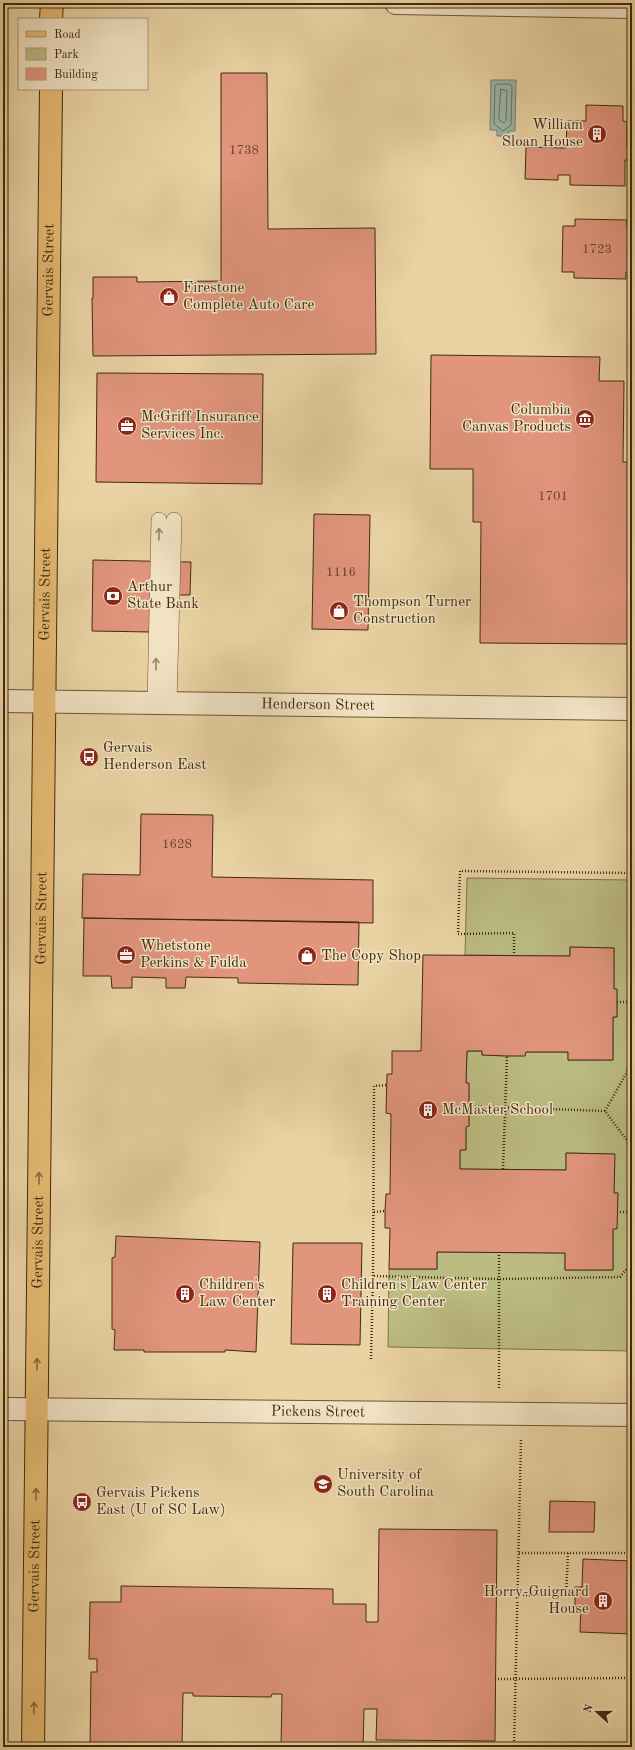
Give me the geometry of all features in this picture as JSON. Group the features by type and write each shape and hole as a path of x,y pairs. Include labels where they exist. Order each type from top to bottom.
{"main road":[{"path":"51,18 52,3"},
{"name":"Gervais Street","path":"33,1747 51,90"}],"street":[{"path":"396,3 632,7"},
{"name":"Henderson Street","path":"3,701 632,709"},
{"name":"Pickens Street","path":"3,1409 632,1415"}],"lane":[{"path":"159,520 162,703"},
{"path":"162,703 174,520"}],"path":[{"path":"514,956 514,933 458,934 460,871 632,873"},
{"path":"617,1002 632,1002"},
{"path":"504,1169 507,1056"},
{"path":"605,1111 632,1063"},
{"path":"371,1359 374,1212 374,1086 387,1085"},
{"path":"469,1106 605,1111"},
{"path":"605,1111 626,1139 632,1156"},
{"path":"374,1212 386,1211"},
{"path":"373,1276 499,1279 620,1277 629,1266 631,1259 632,1213 617,1212"},
{"path":"498,1252 499,1414"},
{"path":"514,1747 522,1414"},
{"path":"519,1553 632,1553"},
{"path":"566,1596 568,1553"},
{"path":"517,1595 575,1596"},
{"path":"495,1679 632,1678"}],"green space":[{"path":"467,878 632,880 632,1351 388,1347 389,1269 437,1269 437,1252 565,1253 565,1270 613,1270 613,1229 618,1193 614,1193 614,1154 566,1153 566,1170 460,1169 460,1150 466,1150 466,1127 469,1126 469,1083 466,1083 467,1051 482,1051 482,1055 507,1056 526,1052 568,1052 568,1060 613,1060 613,1017 617,1017 617,989 614,989 614,948 570,947 570,956 465,955"}],"water":[{"path":"491,80 516,80 515,131 509,131 508,136 497,136 497,130 490,130"}],"building":[{"path":"221,73 267,73 268,229 375,228 376,354 93,356 93,277 137,277 137,282 221,281"},
{"name":"William Sloan House","path":"586,105 623,106 623,121 627,122 627,147 632,147 632,160 625,160 625,186 570,185 570,175 558,175 558,180 525,179 526,147 566,148 567,121 586,121"},
{"path":"575,219 627,220 627,227 632,227 632,272 626,272 626,279 574,278 574,272 562,272 563,226 575,226"},
{"path":"431,355 600,357 599,381 624,381 623,462 632,462 632,644 480,643 481,522 473,522 473,469 430,469"},
{"path":"97,373 263,374 262,484 96,482"},
{"path":"314,514 370,515 368,630 312,629"},
{"path":"93,560 191,562 190,595 152,595 151,632 92,631"},
{"path":"141,814 213,815 212,877 373,880 373,923 82,918 83,874 140,875"},
{"path":"84,918 359,922 358,985 238,983 238,978 186,977 185,988 166,988 166,978 132,977 132,988 112,988 111,976 83,976"},
{"name":"McMaster School","path":"570,947 614,948 614,989 617,989 617,1017 613,1017 613,1060 568,1060 568,1052 526,1052 525,1056 507,1056 482,1055 482,1051 467,1051 466,1083 469,1083 469,1126 466,1127 466,1150 460,1150 460,1169 566,1170 566,1153 615,1154 614,1193 618,1193 617,1229 613,1229 613,1270 565,1270 565,1253 437,1252 437,1269 389,1269 390,1228 385,1228 385,1211 386,1194 390,1194 391,1114 386,1113 387,1074 392,1074 392,1051 421,1051 423,955 570,956"},
{"name":"Children's Law Center","path":"116,1236 260,1242 256,1352 225,1350 225,1352 144,1352 144,1350 114,1350 115,1330 112,1329 112,1258 115,1257"},
{"name":"Children's Law Center Training Center","path":"293,1243 362,1243 360,1345 291,1344"},
{"path":"550,1501 595,1502 594,1532 549,1532"},
{"path":"379,1529 497,1530 495,1741 376,1740 377,1709 364,1709 363,1747 281,1747 282,1694 272,1694 271,1697 193,1696 193,1693 183,1693 182,1747 90,1747 91,1672 97,1672 97,1659 89,1659 90,1602 121,1602 121,1586 333,1589 333,1604 366,1604 366,1622 378,1622"},
{"name":"Horry-Guignard House","path":"583,1559 632,1561 632,1634 580,1632 581,1606 575,1606 575,1587 582,1587"}],"place":[{"name":"William Sloan House","path":"597,134"},
{"name":"Firestone Complete Auto Care","path":"169,297"},
{"name":"Columbia Canvas Products","path":"585,419"},
{"name":"McGriff Insurance Services Inc.","path":"127,426"},
{"name":"Arthur State Bank","path":"113,596"},
{"name":"Thompson Turner Construction","path":"339,611"},
{"name":"Gervais Henderson East","path":"89,757"},
{"name":"Whetstone Perkins & Fulda","path":"126,955"},
{"name":"The Copy Shop","path":"307,956"},
{"name":"McMaster School","path":"428,1110"},
{"name":"Children's Law Center","path":"185,1294"},
{"name":"Children's Law Center Training Center","path":"327,1294"},
{"name":"University of South Carolina","path":"323,1484"},
{"name":"Gervais Pickens East (U of SC Law)","path":"82,1502"},
{"name":"Horry-Guignard House","path":"603,1601"}]}
